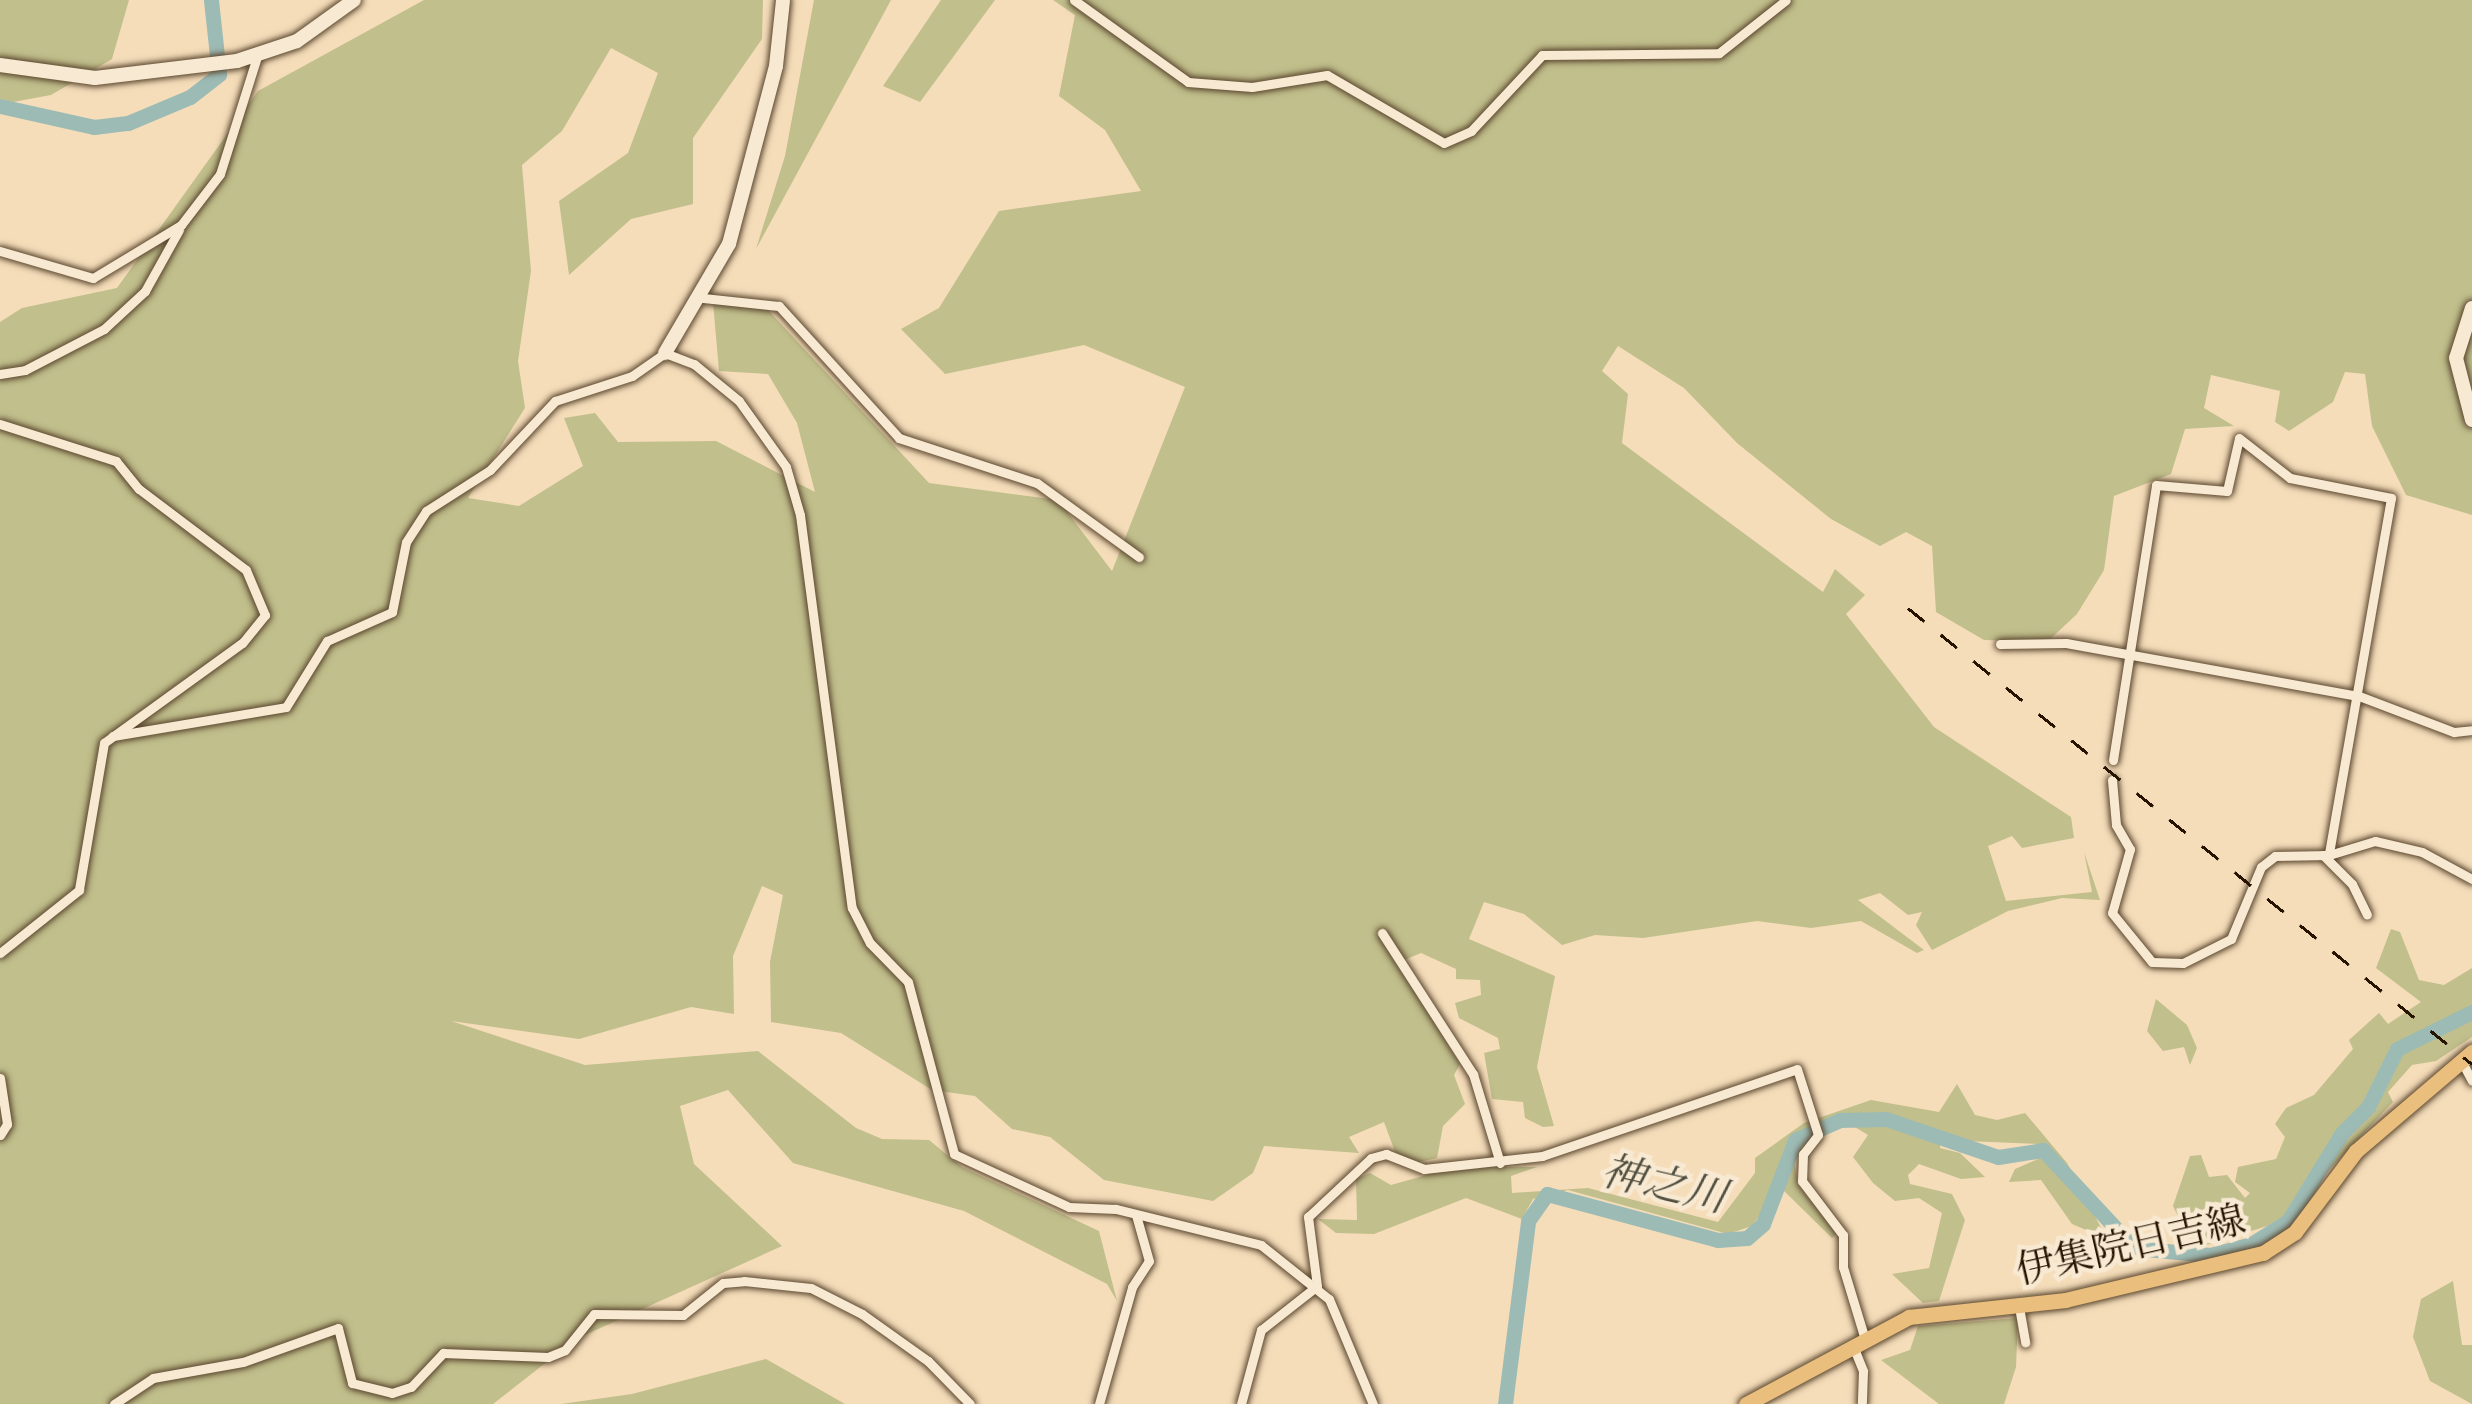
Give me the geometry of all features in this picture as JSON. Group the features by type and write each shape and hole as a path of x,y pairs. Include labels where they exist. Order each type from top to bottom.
{"main road":[{"name":"伊集院日吉線","path":"1746,1404 1858,1339 1929,1313 2019,1307 2249,1258 2279,1244 2356,1150 2467,1057"}],"street":[{"path":"0,65 68,78 237,62 326,25 354,0"},
{"path":"112,736 286,707 327,641 392,612 406,542 426,511 490,470 555,401 632,376 665,353 703,298 729,244 776,66 783,0"},
{"path":"1075,0 1187,82 1252,87 1327,75 1444,143 1471,131 1542,55 1719,52 1786,0"},
{"path":"0,374 25,370 104,328 145,291 181,225 220,174 257,57"},
{"path":"0,251 93,278 181,225"},
{"path":"703,298 778,306 899,438 1037,483 1139,557"},
{"path":"2472,308 2456,358 2472,420"},
{"path":"665,353 694,364 739,401 787,467 852,908 870,943 908,982 954,1154 1069,1207 1136,1215 1261,1245 1317,1286"},
{"path":"0,424 116,461 139,489 196,527 256,583 265,616 254,633 112,736 96,758 80,890 0,953"},
{"path":"2113,760 2156,485 2227,491 2239,438 2290,478 2391,497 2359,696 2326,855"},
{"path":"2000,644 2066,644 2359,696 2454,732 2472,730"},
{"path":"2112,780 2116,825 2130,849 2113,913 2152,962 2183,963 2223,946 2260,867 2287,854 2326,855 2375,841 2422,852 2472,878"},
{"path":"2326,855 2352,884 2367,915"},
{"path":"1382,933 1473,1074 1500,1163"},
{"path":"2467,1057 2472,1082"},
{"path":"1372,1404 1317,1286 1308,1217 1371,1158 1386,1154 1414,1169 1500,1163 1797,1069 1818,1135 1803,1154 1802,1181 1844,1235 1842,1263 1863,1371 1862,1404"},
{"path":"0,1078 7,1124 0,1135"},
{"path":"1099,1404 1132,1287 1149,1261 1136,1215"},
{"path":"114,1404 153,1378 243,1362 338,1328 352,1383 392,1393 411,1387 442,1353 548,1357 565,1350 595,1314 683,1316 723,1282 744,1281 810,1288 862,1314 928,1361 970,1404"},
{"path":"1241,1404 1261,1330 1317,1286"},
{"path":"2019,1307 2025,1342"}],"shaded area":[{"path":"0,0 129,0 112,59 51,95 13,102 0,99"},
{"path":"424,0 763,0 762,39 693,138 693,204 631,219 569,275 559,201 628,153 658,73 611,48 562,131 522,165 531,271 518,361 525,408 468,498 519,506 583,466 564,418 595,413 618,442 716,441 815,492 797,423 768,374 719,371 713,302 768,310 929,483 1058,500 1112,571 1185,387 1084,345 945,374 901,329 939,308 999,211 1141,191 1105,130 1059,96 1075,15 1053,0 2472,0 2472,515 2406,495 2372,426 2365,374 2345,372 2333,402 2289,431 2275,422 2280,391 2211,375 2204,408 2234,426 2185,429 2171,474 2114,496 2104,570 2077,614 2047,642 1984,640 1936,612 1932,546 1906,532 1880,546 1831,519 1737,443 1684,388 1618,346 1602,371 1628,394 1622,443 1823,592 1835,569 1865,595 1846,614 1934,727 2071,817 2074,838 2022,848 2012,836 1988,846 2006,901 2092,892 2084,852 2100,900 2062,898 2008,911 1932,950 1916,925 1922,912 1908,915 1880,893 1858,900 1924,950 1917,953 1861,921 1811,928 1757,921 1643,938 1595,935 1562,945 1524,914 1484,902 1469,939 1555,976 1537,1067 1554,1126 1543,1127 1525,1118 1523,1102 1492,1099 1484,1053 1500,1049 1498,1038 1459,1018 1455,1003 1481,995 1480,980 1456,979 1456,969 1421,953 1404,960 1380,934 1460,1064 1454,1075 1465,1104 1443,1126 1437,1158 1415,1163 1395,1152 1384,1122 1349,1137 1359,1153 1264,1146 1253,1173 1213,1201 1104,1180 1050,1137 1012,1129 975,1096 932,1090 841,1033 771,1022 770,962 783,895 762,886 733,956 734,1014 691,1007 579,1039 451,1021 585,1065 758,1051 856,1128 882,1139 929,1140 962,1167 1099,1231 1117,1301 1107,1284 964,1211 793,1163 728,1090 680,1106 694,1164 782,1246 576,1339 493,1404 0,1404 0,322 22,308 117,288 258,91"},
{"path":"814,0 891,0 756,249 785,156"},
{"path":"941,0 995,0 920,102 883,86"},
{"path":"2391,929 2400,932 2419,980 2444,985 2472,968 2472,1037 2436,1061 2412,1065 2388,1092 2393,1102 2280,1222 2194,1249 2173,1206 2190,1156 2201,1155 2209,1177 2227,1175 2245,1198 2250,1193 2235,1182 2238,1167 2276,1159 2285,1137 2275,1124 2286,1108 2314,1095 2353,1049 2349,1040 2379,1013 2388,1024 2421,1002 2376,968"},
{"path":"2156,999 2187,1025 2197,1048 2190,1065 2184,1047 2163,1051 2147,1031"},
{"path":"1957,1084 1975,1115 1997,1120 2025,1113 2067,1163 2107,1239 2072,1224 2041,1180 2009,1182 2015,1169 2045,1156 2038,1144 1941,1140 1940,1148 1960,1153 1985,1177 1961,1179 1919,1164 1908,1175 1910,1184 1952,1194 1965,1220 1939,1301 1923,1303 1892,1274 1929,1268 1942,1213 1919,1198 1895,1201 1873,1183 1853,1157 1868,1135 1853,1126 1824,1129 1794,1160 1798,1185 1837,1233 1832,1238 1781,1188 1752,1226 1728,1234 1568,1190 1533,1199 1522,1219 1466,1198 1374,1234 1336,1233 1318,1219 1357,1220 1356,1179 1370,1173 1391,1185 1455,1167 1537,1167 1511,1176 1512,1193 1588,1188 1718,1222 1755,1173 1755,1158 1804,1123 1871,1100 1939,1112"},
{"path":"2453,1281 2462,1345 2472,1345 2472,1404 2430,1381 2413,1337 2421,1299"},
{"path":"2018,1318 2016,1367 2004,1404 1939,1404 1881,1360 1910,1350 1918,1326"},
{"path":"766,1359 845,1404 561,1404 632,1394"}],"waterway":[{"path":"0,106 94,127 128,123 190,97 219,74 211,0"},
{"name":"神之川","path":"1505,1404 1528,1221 1547,1194 1718,1240 1747,1238 1763,1224 1795,1140 1840,1120 1886,1119 1998,1157 2043,1150 2134,1248 2210,1255 2251,1244 2288,1221 2342,1133 2368,1107 2397,1049 2472,1012"}],"railway":[{"path":"1908,608 2472,1064"}]}
